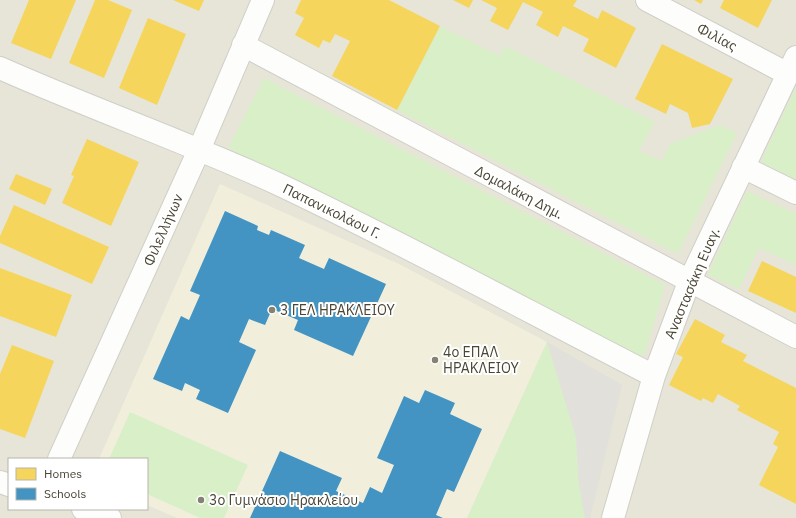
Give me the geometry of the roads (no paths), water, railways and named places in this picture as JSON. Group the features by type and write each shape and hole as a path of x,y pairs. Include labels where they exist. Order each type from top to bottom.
{"street":[{"name":"Φιλελλήνων","path":"59,458 200,150 263,0"},
{"name":"Φιλίας","path":"647,0 792,66"},
{"name":"Δομαλάκη Δημ.","path":"243,45 689,282 796,337"},
{"name":"Αναστασάκη Ευαγ.","path":"613,518 654,376 689,282 792,66"},
{"name":"Παπανικολάου Γ.","path":"0,68 200,150 278,184 364,226 654,376"},
{"path":"743,167 796,193"}],"place":[{"name":"3 ΓΕΛ ΗΡΑΚΛΕΙΟΥ","path":"272,310"},
{"name":"4ο ΕΠΑΛ ΗΡΑΚΛΕΙΟΥ","path":"435,360"},
{"name":"3ο Γυμνάσιο Ηρακλείου","path":"201,500"}]}
